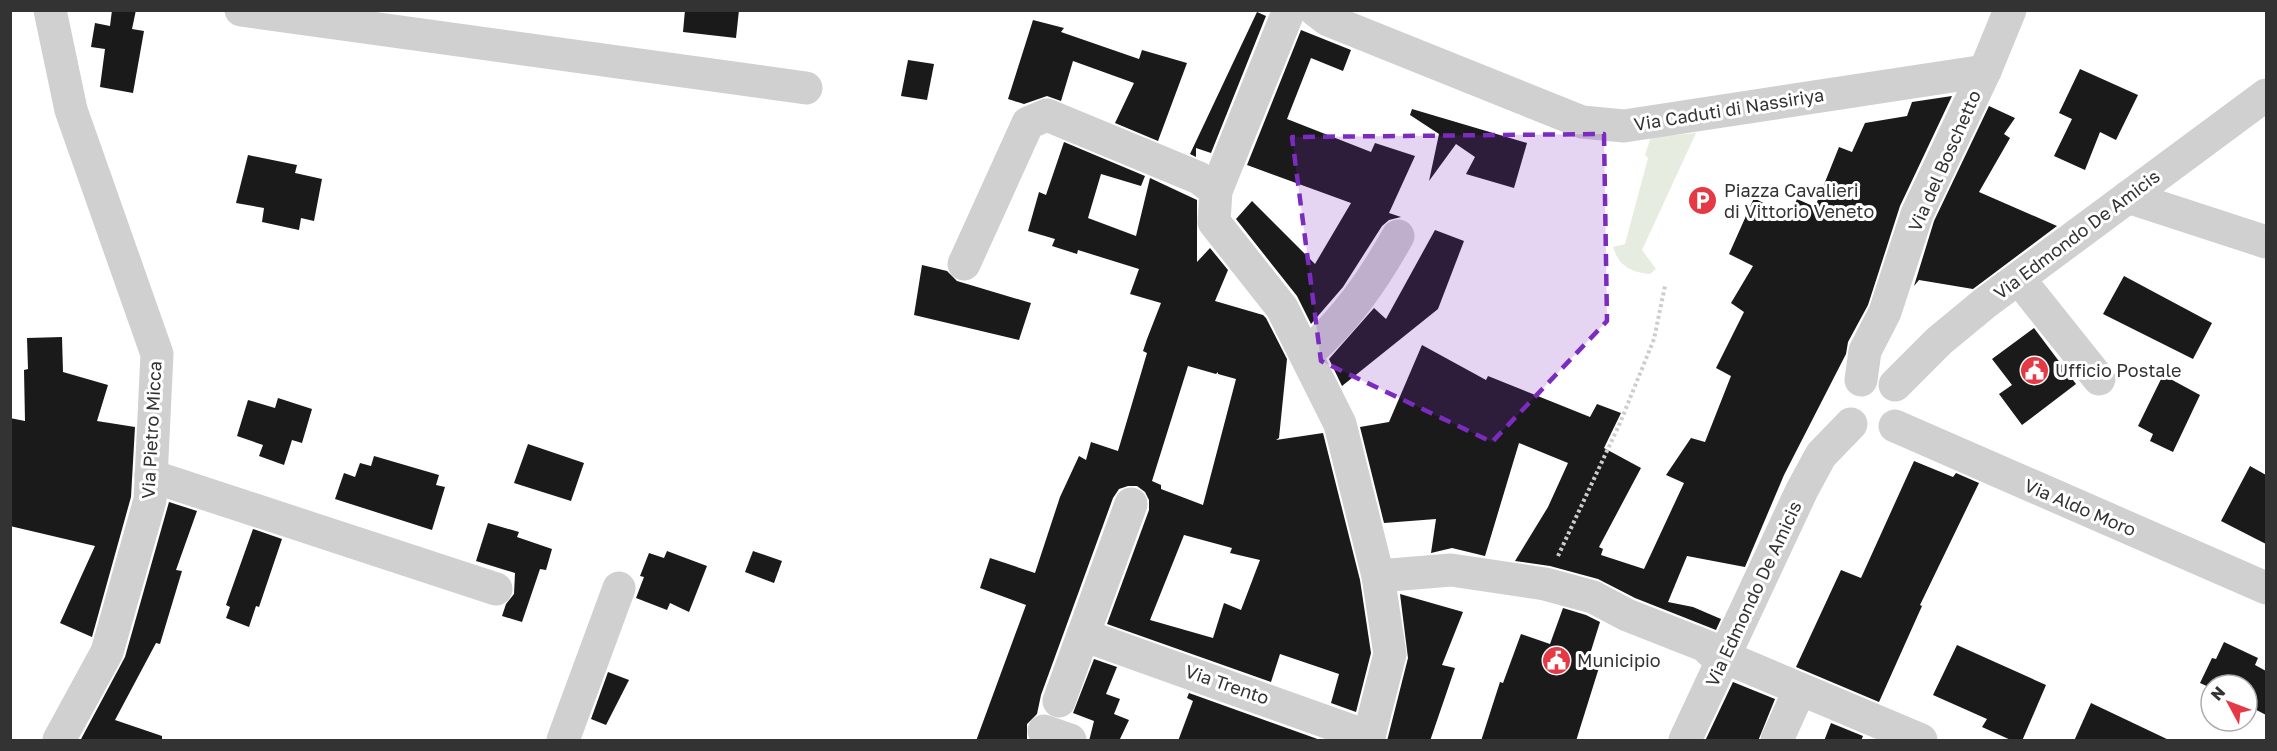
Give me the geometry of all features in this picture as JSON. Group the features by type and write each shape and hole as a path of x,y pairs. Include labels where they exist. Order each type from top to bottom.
{"street":[{"name":"Via Pietro Micca","path":"50,10 71,110 157,354 150,500 107,652 59,741"},
{"path":"241,10 806,88"},
{"path":"1289,10 1216,191 1214,222 1282,308 1340,424 1378,576 1390,654 1369,739"},
{"name":"Via Caduti di Nassiriya","path":"1315,10 1328,20 1582,122 1624,126 1985,71"},
{"name":"Via del Boschetto","path":"1861,380 1865,351 1885,312 1917,214 1985,71 2010,10"},
{"name":"Via Edmondo De Amicis","path":"1895,386 1940,341 2019,279 2266,95"},
{"path":"964,264 1028,123 1047,115 1199,178 1216,191"},
{"path":"2128,197 2266,242"},
{"path":"1307,354 1336,327 1368,287 1398,236"},
{"path":"2019,279 2099,379"},
{"path":"1879,377 1895,386 1904,406 1901,417 1894,426 1877,435 1859,431 1851,424 1845,405 1847,394 1861,380 1879,377"},
{"name":"Via Edmondo De Amicis","path":"1685,741 1720,654 1807,481 1821,455 1851,424"},
{"name":"Via Aldo Moro","path":"1894,426 2266,588"},
{"path":"151,476 496,589"},
{"path":"1059,701 1131,504"},
{"path":"1378,576 1451,570 1545,584 1593,597 1628,615 1921,741"},
{"path":"563,741 619,588"},
{"name":"Via Trento","path":"1083,635 1369,739"},
{"path":"1777,741 1800,689"}],"path":[{"path":"1545,584 1620,423 1654,339 1665,286"}],"highlighted area":[{"path":"1604,134 1607,321 1492,442 1321,361 1292,137"}],"shaded area":[{"path":"1696,133 1642,250 1656,269 1650,274 1632,270 1623,264 1613,247 1625,244 1648,158 1645,155 1651,137"}],"building":[{"path":"112,10 136,10 132,29 144,31 133,93 100,87 105,49 91,47 95,23 110,26"},
{"path":"685,10 739,10 736,38 683,32"},
{"path":"1257,12 1266,16 1211,153 1196,148 1196,157 1190,154"},
{"path":"1033,20 1064,28 1061,32 1139,59 1142,50 1187,63 1158,141 1115,123 1134,83 1073,61 1061,101 1047,96 1024,104 1008,99"},
{"path":"1301,30 1351,50 1343,71 1311,58 1287,119 1371,152 1375,143 1415,156 1389,213 1401,217 1389,220 1382,226 1343,287 1311,324 1297,296 1236,219 1252,201 1315,264 1351,203 1247,165"},
{"path":"908,60 934,64 927,100 901,96"},
{"path":"2080,69 2138,95 2116,140 2100,132 2085,170 2054,156 2072,119 2059,113"},
{"path":"1952,96 1900,206 1868,305 1848,342 1846,354 1784,475 1745,567 1687,556 1668,602 1693,607 1721,619 1716,630 1635,598 1598,579 1550,566 1515,561 1548,507 1568,463 1519,443 1485,556 1452,548 1431,553 1436,519 1384,523 1360,427 1389,422 1422,345 1486,380 1488,376 1590,417 1597,404 1621,413 1604,448 1641,468 1599,547 1603,549 1601,555 1644,569 1684,483 1666,475 1691,438 1705,442 1731,376 1716,368 1744,312 1731,303 1753,266 1729,254 1754,198 1789,217 1797,199 1815,207 1839,147 1852,152 1865,123 1907,116 1912,102"},
{"path":"1989,106 2015,118 2004,134 2010,138 1979,192 2057,226 1973,289 1919,280 1914,286 1934,221"},
{"path":"1412,109 1527,143 1514,188 1466,174 1475,157 1456,144 1429,181 1439,134 1410,115"},
{"path":"1064,142 1145,176 1141,186 1101,174 1088,218 1136,236 1150,178 1197,200 1197,262 1210,248 1228,270 1215,301 1263,315 1287,359 1279,438 1276,440 1323,433 1360,580 1371,653 1356,712 1331,703 1339,674 1280,654 1271,682 1107,624 1149,510 1149,500 1145,492 1137,486 1128,486 1119,489 1113,498 1041,695 1037,714 1027,724 1027,741 976,741 1026,605 980,588 990,558 1035,573 1060,497 1079,456 1086,460 1091,442 1118,451 1147,353 1143,351 1161,303 1130,294 1139,269 1078,250 1077,254 1052,246 1055,239 1028,231 1039,192 1046,195","holes":["1188,366 1216,374 1218,372 1218,374 1236,379 1203,505 1161,489 1161,485 1152,481","1184,535 1232,548 1230,553 1260,560 1241,610 1224,603 1213,638 1150,620"]},
{"path":"248,155 297,165 295,173 322,179 314,221 301,218 299,230 262,222 264,208 236,203"},
{"path":"1435,230 1464,241 1438,309 1342,386 1329,359 1374,308 1386,319"},
{"path":"922,265 947,271 957,281 1031,303 1019,340 914,315"},
{"path":"2124,276 2212,323 2193,359 2103,314"},
{"name":"Ufficio Postale","path":"2034,328 2076,384 2022,425 1999,394 2012,385 1992,359"},
{"path":"62,337 63,372 108,385 97,421 135,427 131,497 92,637 60,623 95,546 10,526 10,418 25,421 24,370 28,369 27,338"},
{"path":"2163,375 2200,395 2173,452 2150,441 2153,434 2138,426"},
{"path":"278,398 312,409 302,443 292,440 284,465 259,456 263,445 237,436 248,400 275,408"},
{"path":"528,444 584,463 571,501 514,483"},
{"path":"374,456 439,475 436,485 445,487 432,530 335,499 344,473 355,477 360,463 371,466"},
{"path":"1914,461 1953,477 1956,473 1979,483 1920,605 1922,606 1879,702 1796,667 1841,570 1861,578"},
{"path":"2250,466 2266,475 2266,544 2221,521"},
{"path":"169,502 197,511 176,570 182,571 160,644 156,643 115,720 162,736 162,741 80,741 125,657"},
{"path":"488,523 519,532 517,537 552,549 546,570 540,569 522,622 502,616 506,604 514,594 515,573 476,561"},
{"path":"253,529 282,539 259,607 256,606 249,627 226,618 230,607 226,605"},
{"path":"667,551 707,566 689,612 670,603 667,610 636,598 644,577 640,576 649,553 664,558"},
{"path":"753,551 782,561 774,583 745,572"},
{"path":"1400,594 1463,612 1442,665 1455,668 1430,741 1387,741 1408,658"},
{"path":"1563,608 1600,622 1590,654 1602,658 1576,741 1481,741 1500,682 1503,683 1521,634 1550,644"},
{"path":"2224,642 2258,658 2255,665 2266,671 2266,715 2259,711 2259,673 2205,673 2212,658 2216,659"},
{"path":"1957,645 2046,685 2022,741 2013,741 1982,727 1987,719 1933,695"},
{"path":"1094,659 1117,667 1106,694 1120,699 1114,714 1129,720 1119,741 1089,741 1094,721 1073,713"},
{"path":"608,672 629,680 606,725 591,719"},
{"path":"1733,682 1775,699 1758,741 1705,741"},
{"path":"1189,693 1323,741 1178,741 1193,701 1187,698"},
{"path":"2091,703 2171,741 2074,741"},
{"path":"1831,723 1863,736 1861,741 1824,741"}],"place":[{"name":"Piazza Cavalieri di Vittorio Veneto","path":"1703,201"},
{"name":"Ufficio Postale","path":"2034,371"},
{"name":"Municipio","path":"1556,661"}]}
